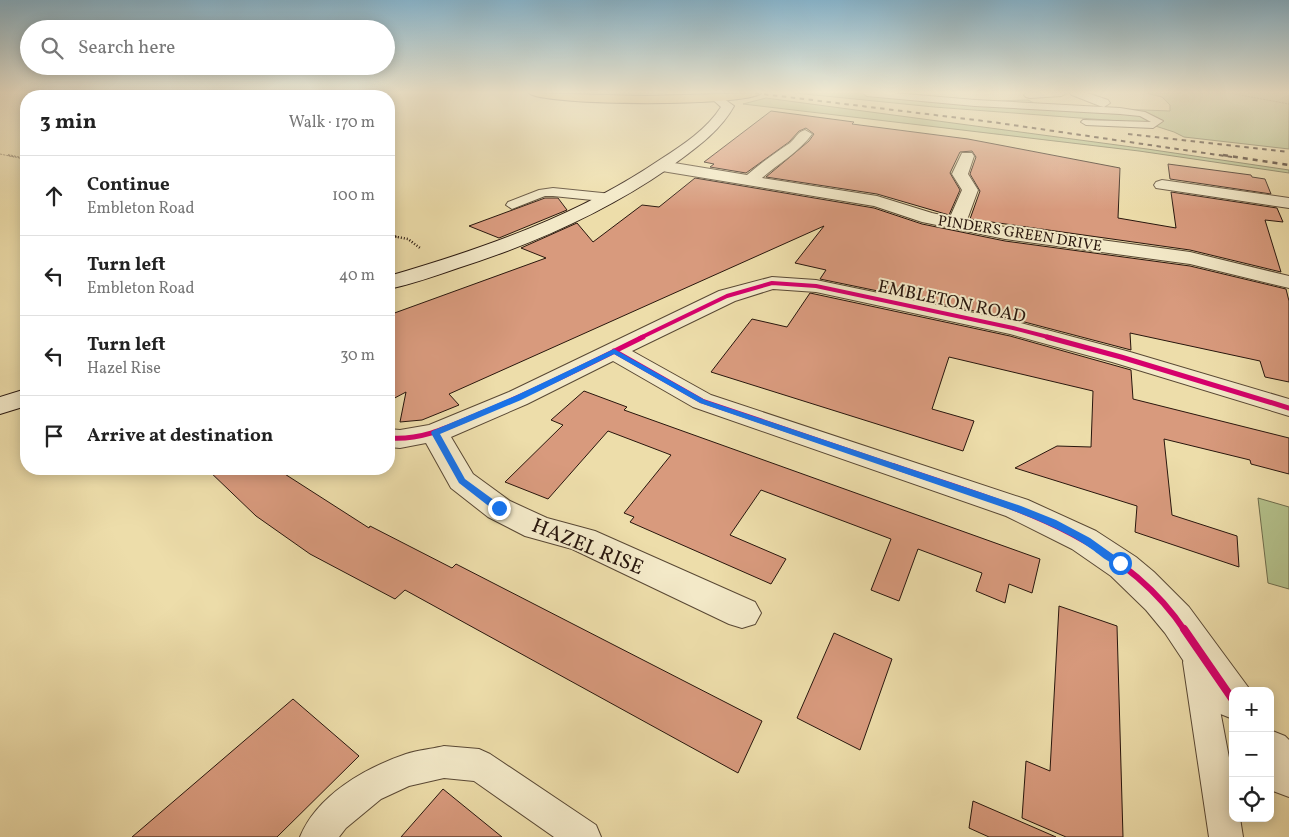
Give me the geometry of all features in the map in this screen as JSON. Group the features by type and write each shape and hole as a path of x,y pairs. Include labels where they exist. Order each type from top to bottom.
{"street":[{"path":"395,281 502,248 564,223 612,198 662,166 688,147 703,132"},
{"path":"749,181 782,153 796,145 805,134"},
{"path":"956,224 970,190 960,174 967,156"},
{"name":"PINDERS GREEN DRIVE","path":"662,166 878,201 928,218 1005,233 1190,258 1285,277"},
{"path":"1162,185 1289,204"},
{"name":"EMBLETON ROAD","path":"395,438 435,433 518,398 727,296 772,283 816,286 1040,335 1121,357 1289,408"},
{"path":"614,351 702,401 1017,508 1052,522 1087,540 1138,578 1177,620 1229,694"},
{"path":"0,406 20,399"},
{"name":"HAZEL RISE","path":"435,433 462,481 499,508 537,526 583,540 742,612"},
{"path":"1274,756 1289,775"}],"lane":[{"path":"512,205 543,193 553,192 612,198"},
{"path":"1194,646 1226,837"},
{"path":"317,837 334,816 369,787 407,770 444,762 479,764 584,837"}],"path":[{"path":"0,154 20,159"}],"green space":[{"path":"979,132 1020,132 1289,170 1289,173 1139,151"},
{"path":"1174,132 1289,132 1289,149 1184,137"},
{"path":"1258,498 1289,507 1289,589 1268,583"}],"building":[{"path":"743,132 798,132 789,142 746,173 710,167 714,164 704,162"},
{"path":"811,132 914,132 968,139 1120,168 1118,218 1176,228 1171,192 1277,208 1283,222 1265,220 1281,272 1190,250 970,219 980,191 970,174 976,157 972,151 960,152 950,173 960,190 949,215 877,194 766,177 809,141 814,134"},
{"path":"1168,164 1251,175 1252,177 1265,179 1271,194 1170,179"},
{"path":"695,178 874,208 922,224 1005,241 1190,266 1286,289 1289,301 1289,382 1265,377 1260,361 1130,333 1131,350 1013,319 820,279 826,270 795,263 824,226 449,394 459,405 422,420 400,422 406,392 395,398 395,313 546,258 521,248 577,223 593,242 642,205 659,207"},
{"path":"545,198 558,198 567,210 499,238 469,226"},
{"path":"810,293 1010,336 1131,370 1133,399 1289,438 1289,474 1251,464 1250,460 1164,439 1172,515 1237,536 1239,567 1135,532 1137,506 1015,468 1057,446 1091,447 1093,391 949,357 932,409 974,421 963,451 711,372 752,319 787,327"},
{"path":"584,391 627,407 624,410 1040,559 1032,593 1009,584 1005,603 976,591 982,573 918,549 899,601 871,590 891,539 761,490 730,535 786,559 771,584 630,522 634,517 624,513 671,455 608,431 548,499 505,482 563,425 551,420"},
{"path":"213,475 286,475 369,528 370,526 452,568 456,564 762,721 738,773 405,590 395,599 310,554 256,516"},
{"path":"1059,606 1117,626 1123,837 1066,837 1022,818 1026,761 1050,771"},
{"path":"834,633 892,659 860,750 797,718"},
{"path":"293,699 359,756 277,837 132,837"},
{"path":"443,789 502,837 401,837"},
{"path":"973,801 1056,837 989,837 969,828"}],"railway":[{"path":"1061,132 1232,157"},
{"path":"1128,134 1289,152"},
{"path":"1223,155 1289,165"}],"cycle path":[{"path":"395,439 435,433 518,398 727,296 772,283 816,286 1013,328 1121,357 1289,408"},
{"path":"614,351 702,401 1017,508 1063,528 1104,552 1123,566 1159,599 1179,621 1229,694"}],"route":[{"path":"499,508 462,481 435,433 518,398 614,351 702,401 1017,508 1052,522 1087,540 1120,563"}]}
